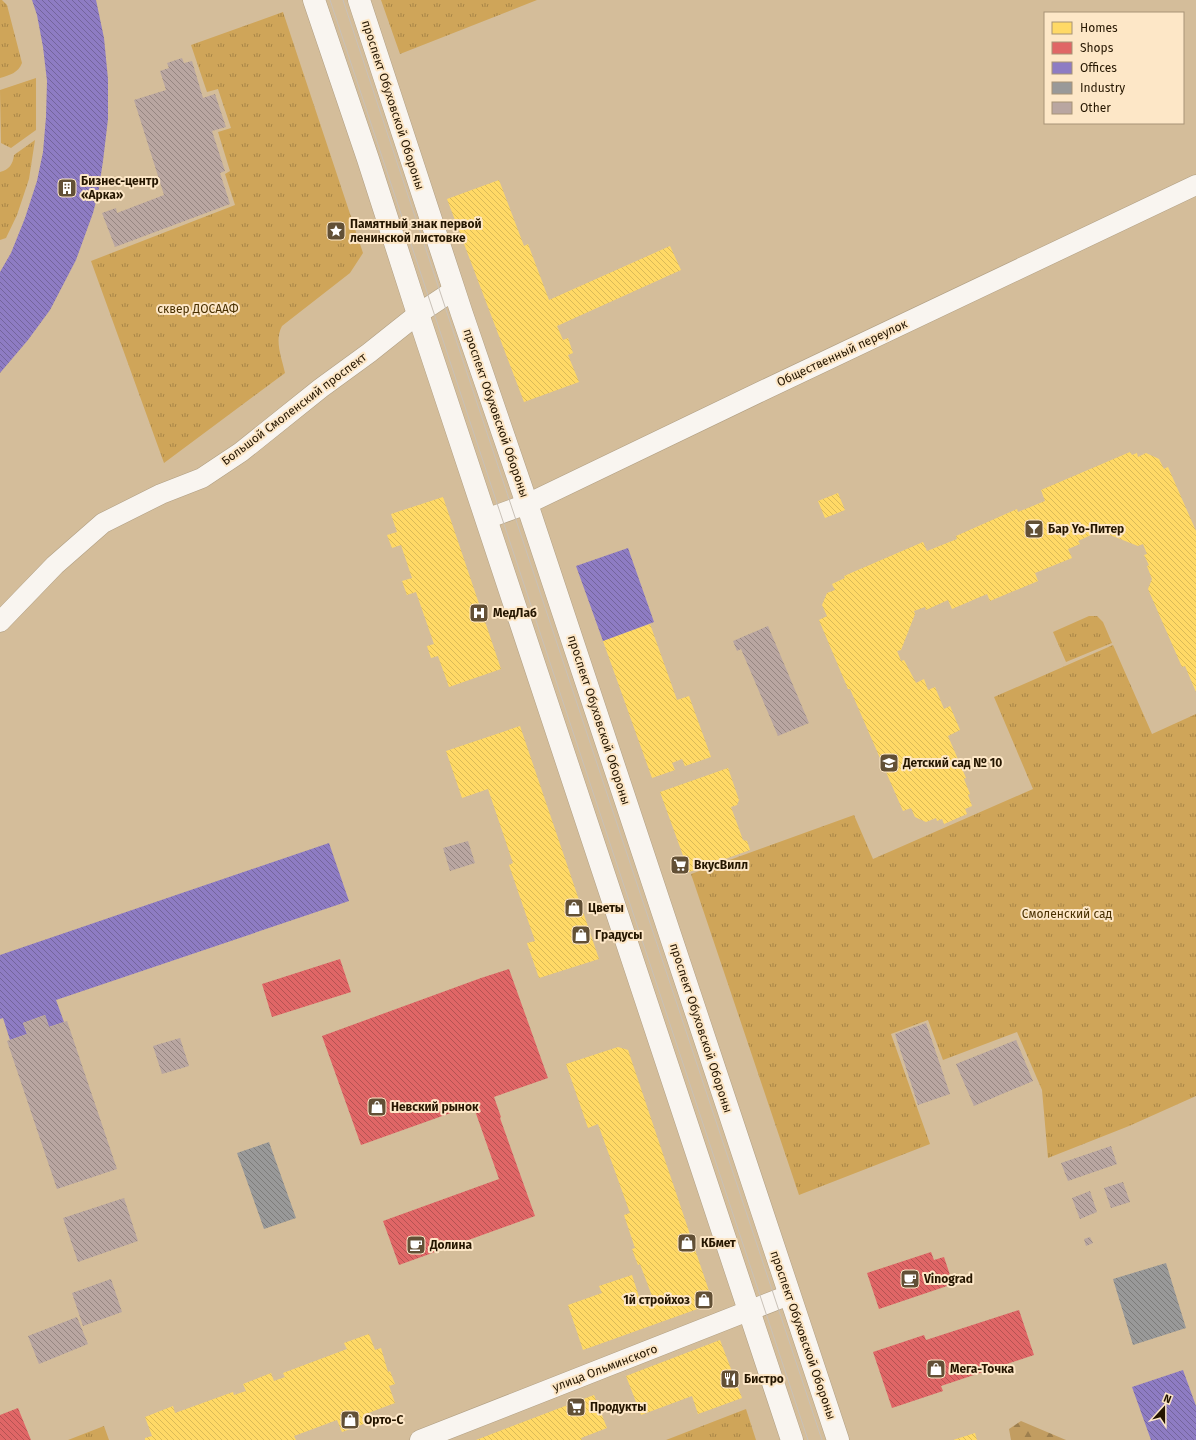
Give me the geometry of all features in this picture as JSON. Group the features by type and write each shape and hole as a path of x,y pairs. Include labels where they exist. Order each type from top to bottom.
{"main road":[{"path":"314,0 792,1440"},
{"name":"проспект Обуховской Обороны","path":"360,0 454,290 527,504 838,1440"}],"street":[{"name":"Общественный переулок","path":"486,519 527,504 1196,184"},
{"name":"Большой Смоленский проспект","path":"0,622 56,564 104,523 161,494 202,478 241,452 321,388 369,353 418,314 454,290"},
{"name":"улица Ольминского","path":"420,1440 789,1295"}],"green space":[{"path":"0,0 7,5 22,63 16,71 10,75 0,78"},
{"path":"381,0 537,0 400,54"},
{"name":"сквер ДОСААФ","path":"283,12 363,253 350,273 282,326 279,344 285,373 164,463 91,261 235,205 225,174 230,171 218,132 231,128 218,89 207,92 191,45"},
{"path":"36,78 36,130 11,148 1,143 0,90"},
{"path":"35,140 29,179 17,215 6,238 0,240 0,172 6,170 10,166 14,155"},
{"path":"1089,616 1097,616 1103,622 1112,643 1066,662 1053,632"},
{"name":"Смоленский сад","path":"1113,645 1152,734 1196,714 1196,1096 1129,1126 1048,1158 1042,1090 1017,1032 943,1060 928,1020 891,1034 930,1144 799,1195 691,874 854,815 873,859 1033,789 994,697"},
{"path":"746,1409 756,1440 666,1440"},
{"path":"1021,1421 1066,1440 1011,1440 1009,1429"},
{"path":"104,1426 109,1440 68,1440"}],"building: Homes":[{"path":"499,180 524,246 528,244 549,300 670,246 681,270 557,326 563,340 568,338 573,353 568,355 579,382 524,402 447,199"},
{"path":"1130,452 1132,455 1137,453 1138,457 1146,453 1159,459 1164,469 1168,467 1196,531 1196,692 1185,666 1182,667 1148,589 1152,579 1147,566 1149,565 1144,555 1147,554 1143,544 1138,546 1100,531 1099,528 1089,533 1091,535 1078,541 1080,544 1068,549 1072,558 1035,573 1038,581 990,601 987,594 952,609 948,600 926,610 925,607 914,611 915,614 901,650 897,651 901,661 904,660 916,683 924,679 928,690 935,687 944,709 950,706 960,730 948,736 966,778 964,779 970,794 968,795 972,806 965,809 967,814 944,824 942,819 937,821 936,818 926,822 915,817 911,808 903,811 850,689 848,689 819,620 827,616 822,605 827,593 835,590 832,584 845,578 844,576 923,542 927,551 957,539 956,536 1017,509 1018,512 1045,501 1041,490"},
{"path":"838,493 845,510 825,518 818,501"},
{"path":"443,497 501,669 449,687 438,656 431,658 427,646 434,644 416,592 407,595 402,581 412,578 401,545 392,548 387,535 397,532 391,514"},
{"path":"650,624 677,700 689,696 711,757 685,766 682,759 672,763 675,770 652,778 603,641"},
{"path":"520,726 599,959 539,978 527,943 535,941 509,865 513,863 488,789 462,798 446,751"},
{"path":"728,768 739,800 737,805 731,807 743,840 747,841 750,850 689,872 660,792"},
{"path":"618,1047 628,1050 710,1294 703,1307 583,1350 568,1305 602,1293 599,1286 632,1275 640,1300 652,1296 640,1264 638,1265 632,1249 635,1248 624,1215 630,1213 598,1124 588,1128 566,1064"},
{"path":"369,1334 375,1350 381,1348 388,1372 390,1371 395,1384 389,1386 395,1403 363,1415 366,1423 342,1432 337,1420 294,1436 296,1440 145,1440 145,1438 152,1436 145,1417 173,1406 175,1413 233,1392 234,1395 246,1391 243,1384 271,1373 274,1381 285,1377 283,1373 347,1349 344,1343"},
{"path":"720,1340 742,1398 698,1414 692,1396 641,1415 626,1376"},
{"path":"594,1395 607,1428 581,1438 582,1440 476,1440"},
{"path":"975,1433 977,1440 953,1440"}],"building: Shops":[{"path":"340,959 351,992 272,1017 262,984"},
{"path":"509,969 548,1078 494,1097 535,1216 399,1265 383,1221 499,1179 473,1105 361,1145 322,1036"},
{"name":"Vinograd","path":"931,1252 934,1260 944,1257 953,1284 879,1309 867,1273"},
{"name":"Мега-Точка","path":"1019,1310 1034,1355 941,1386 943,1391 892,1408 873,1352 924,1335 926,1340"},
{"path":"18,1408 31,1440 0,1440 0,1415"}],"building: Offices":[{"name":"Бизнес-центр «Арка»","path":"32,0 96,0 104,38 108,79 108,119 98,194 93,213 76,260 50,310 28,340 0,373 0,272 11,253 25,218 37,181 43,152 47,81 43,47 37,15"},
{"path":"628,548 654,622 603,641 576,566"},
{"path":"329,843 349,901 56,1000 64,1022 49,1027 45,1015 23,1023 27,1034 10,1040 3,1018 0,1019 0,955"},
{"path":"1183,1370 1196,1406 1196,1440 1151,1440 1132,1387"}],"building: Industry":[{"path":"269,1142 296,1218 264,1229 237,1153"},
{"path":"1166,1263 1186,1328 1133,1345 1113,1279"}],"building: Other":[{"path":"182,58 184,63 192,61 203,98 215,94 226,127 212,131 225,171 220,173 230,204 115,247 102,213 116,208 117,213 164,195 134,100 166,90 160,71 169,68 167,63"},
{"path":"768,626 809,723 778,736 741,649 737,651 733,641"},
{"path":"468,841 475,863 450,871 443,848"},
{"path":"45,1015 49,1027 67,1021 117,1169 57,1189 7,1041 27,1034 23,1023"},
{"path":"926,1023 950,1094 918,1105 895,1034"},
{"path":"180,1038 189,1066 162,1074 153,1046"},
{"path":"1016,1040 1033,1081 974,1106 956,1064"},
{"path":"1111,1146 1117,1164 1068,1181 1061,1163"},
{"path":"1123,1182 1130,1202 1111,1208 1104,1188"},
{"path":"1090,1191 1097,1212 1080,1219 1072,1198"},
{"path":"124,1198 138,1241 78,1262 63,1218"},
{"path":"1090,1237 1093,1243 1086,1246 1084,1239"},
{"path":"111,1279 122,1312 83,1326 72,1293"},
{"path":"77,1317 88,1344 39,1364 28,1336"}],"tram line":[{"path":"330,0 808,1440"},
{"path":"343,0 822,1440"}],"place":[{"name":"Бизнес-центр «Арка»","path":"67,188"},
{"name":"Памятный знак первой ленинской листовке","path":"336,231"},
{"name":"Бар Yo-Питер","path":"1034,529"},
{"name":"МедЛаб","path":"479,613"},
{"name":"Детский сад № 10","path":"889,763"},
{"name":"ВкусВилл","path":"680,865"},
{"name":"Цветы","path":"574,908"},
{"name":"Градусы","path":"581,935"},
{"name":"Невский рынок","path":"377,1107"},
{"name":"КБмет","path":"687,1243"},
{"name":"Долина","path":"416,1245"},
{"name":"Vinograd","path":"910,1279"},
{"name":"1й стройхоз","path":"704,1300"},
{"name":"Мега-Точка","path":"936,1369"},
{"name":"Бистро","path":"730,1379"},
{"name":"Продукты","path":"576,1407"},
{"name":"Орто-С","path":"350,1420"}]}
